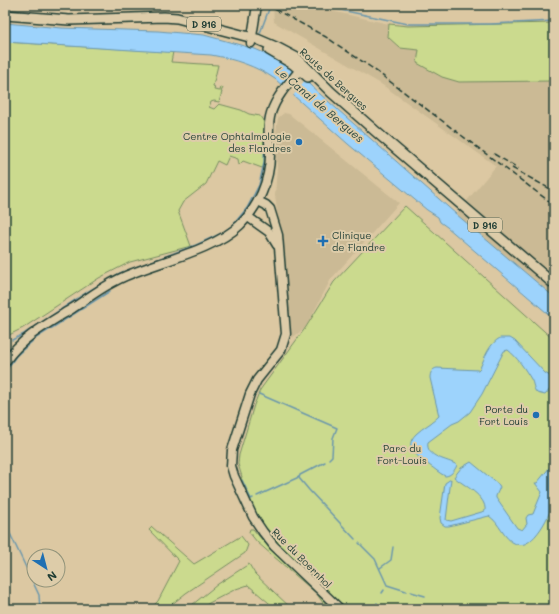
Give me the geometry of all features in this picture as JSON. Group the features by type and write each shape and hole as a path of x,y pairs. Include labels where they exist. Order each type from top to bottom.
{"main road":[{"name":"Route de Bergues","path":"5,15 69,20 155,17 184,19 286,52 297,58 302,71 347,106 554,284"}],"street":[{"path":"250,40 257,5"},
{"path":"5,362 13,351 25,340 106,286 132,273 221,242 237,232 250,218 269,187 273,171 274,118 280,99 302,71"},
{"name":"Rue du Boernhol","path":"260,202 271,211 278,235 286,325 285,338 281,350 259,378 250,394 232,450 231,466 234,476 253,517 265,535 340,609"},
{"name":"Rue du Boernhol","path":"250,218 269,232 279,249"}],"shaded area":[{"path":"273,5 313,5 322,9 389,24 388,37 400,48 419,50 528,82 554,81 554,297 456,214 496,166 381,84 274,22"},
{"name":"Clinique de Flandre","path":"284,113 289,114 399,203 331,279 306,327 292,338 275,195 277,168 275,139 278,118"}],"green space":[{"path":"554,23 554,81 459,82 442,77 417,63 419,50 400,48 388,37 389,24 408,26"},
{"path":"5,42 173,52 171,62 218,65 213,86 215,87 214,90 220,91 221,87 223,88 219,102 211,102 209,107 214,109 219,104 260,116 265,124 264,146 266,165 262,168 243,161 239,165 238,159 229,156 225,165 217,161 206,184 183,202 178,211 191,246 130,262 99,278 23,328 5,337"},
{"name":"Parc du Fort-Louis","path":"405,206 554,340 554,609 344,609 275,542 259,520 240,480 242,477 238,464 239,455 260,390 306,327 334,282"},
{"path":"152,527 194,564 241,536 248,545 245,553 186,593 166,609 150,609 158,601 179,561 149,530"},
{"path":"250,529 253,529 264,542 322,597 328,609 317,594 257,542 249,532"},
{"path":"249,564 255,574 292,609 276,609 248,585 236,589 209,603 201,609 187,609 218,584"}],"water":[{"name":"Le Canal de Bergues","path":"5,23 62,28 158,31 204,35 255,49 278,59 291,68 456,214 554,297 554,319 440,222 438,217 427,210 348,144 275,79 260,70 236,61 211,55 5,42"},
{"path":"500,338 510,338 515,341 545,373 550,376 554,375 554,382 550,385 552,387 545,395 537,393 531,379 521,363 508,350 504,351 482,394 470,412 428,442 428,447 433,455 457,465 451,474 445,476 417,455 411,448 412,439 416,434 439,416 430,378 431,373 437,368 478,370 490,347"},
{"path":"471,462 499,485 500,487 496,498 517,528 522,530 527,524 526,518 528,515 533,514 542,492 535,483 537,483 554,462 555,490 550,512 541,529 529,542 522,545 512,542 489,516 449,526 445,526 441,523 440,518 445,483 451,479 446,520 451,521 485,511 485,506 482,500 474,491 454,477 461,468"}],"pier":[{"path":"295,71 305,80 293,96 283,87"}],"waterway":[{"path":"317,5 408,24 491,24 554,21"},
{"path":"260,33 269,9"},
{"path":"12,340 24,334 89,291 120,273 196,245 222,233 233,225 247,208 259,185 264,163 265,134"},
{"path":"5,372 16,356 36,338 110,291"},
{"path":"259,394 337,428 333,438 332,456 329,459"},
{"path":"325,462 300,475 299,478 355,539"},
{"path":"257,496 299,477"},
{"path":"242,480 251,499 253,498"},
{"path":"5,523 39,595 40,609"},
{"path":"359,543 375,559 387,585 406,591"},
{"path":"380,568 391,560 393,547"},
{"path":"411,592 425,596"},
{"path":"374,609 377,603"}],"railway":[{"path":"267,5 326,37 372,68 554,205"},
{"path":"494,154 518,168"},
{"path":"512,168 554,191"}],"place":[{"name":"Centre Ophtalmologie des Flandres","path":"299,142"},
{"name":"Clinique de Flandre","path":"323,241"},
{"name":"Porte du Fort Louis","path":"536,415"}]}
